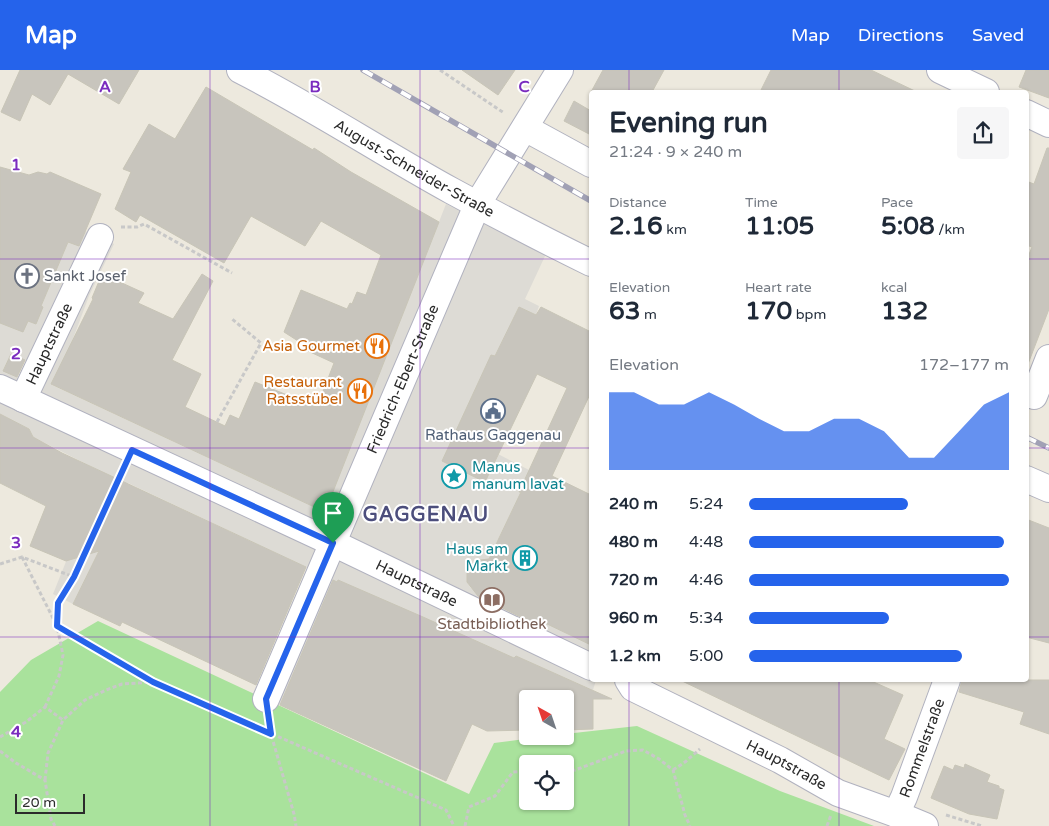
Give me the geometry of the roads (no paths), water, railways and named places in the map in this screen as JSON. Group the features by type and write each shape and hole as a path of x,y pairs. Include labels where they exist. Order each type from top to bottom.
{"street":[{"name":"August-Schneider-Straße","path":"240,70 272,86 452,191 589,261"},
{"name":"Friedrich-Ebert-Straße","path":"266,699 478,204 560,70"},
{"path":"940,70 982,90"},
{"path":"1029,114 1049,124"},
{"path":"525,128 589,163"},
{"name":"Hauptstraße","path":"23,399 88,262 85,253 104,233"},
{"path":"1036,398 1049,358"},
{"name":"Hauptstraße","path":"0,388 589,665"},
{"path":"1029,480 1049,489"},
{"name":"Hauptstraße","path":"630,682 634,688 780,760 838,793 925,826"},
{"name":"Rommelstraße","path":"896,814 904,797 938,683"}],"railway":[{"path":"363,70 589,200"},
{"path":"1029,438 1049,448"}],"place":[{"name":"Sankt Josef","path":"27,276"},
{"name":"Asia Gourmet","path":"377,346"},
{"name":"Restaurant Ratsstübel","path":"360,391"},
{"name":"Rathaus Gaggenau","path":"493,411"},
{"name":"Manus manum lavat","path":"454,476"},
{"name":"Haus am Markt","path":"525,558"},
{"name":"Stadtbibliothek","path":"492,600"}],"district":[{"name":"GAGGENAU","path":"426,514"}]}
